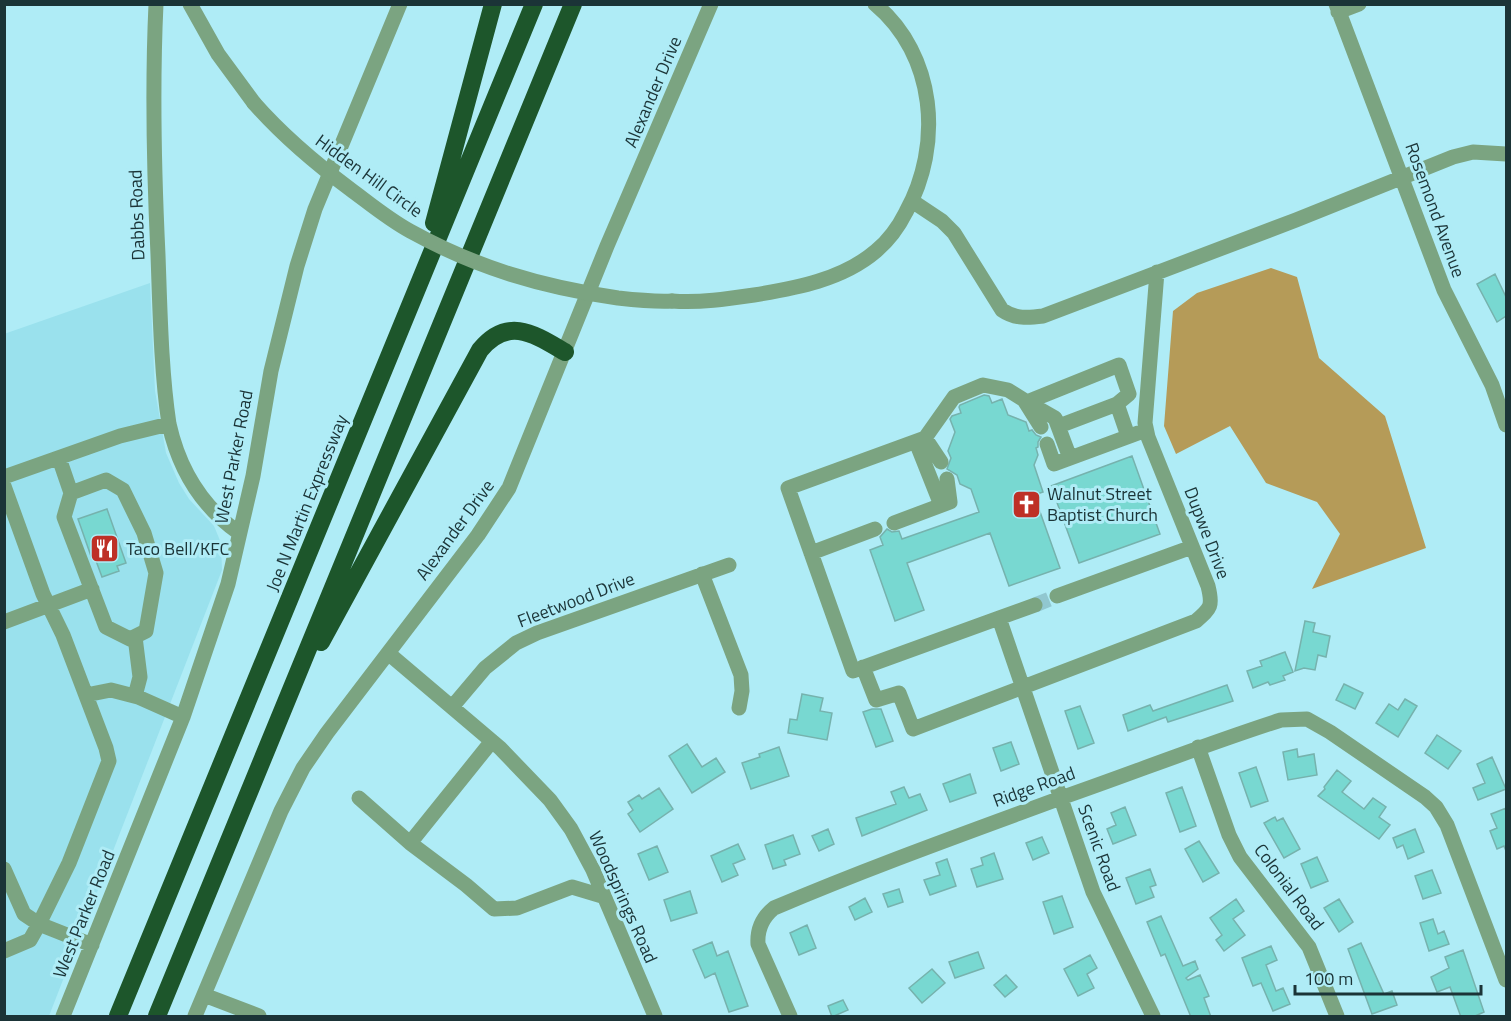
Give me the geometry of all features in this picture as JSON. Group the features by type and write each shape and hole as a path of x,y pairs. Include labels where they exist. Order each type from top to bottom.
{"highway":[{"path":"414,296 493,4"},
{"name":"Joe N Martin Expressway","path":"118,1017 534,4"},
{"path":"157,1017 573,4"},
{"path":"277,723 389,521 480,350 496,334 520,331 535,335 565,352"}],"street":[{"name":"Dabbs Road","path":"156,4 155,188 159,286 169,424 173,442 189,480 215,514 239,533"},
{"name":"Hidden Hill Circle","path":"190,4 218,54 254,103 319,166 408,230 450,251 506,274 574,292 631,300 672,301 722,300 801,287 824,280 875,252 894,231 912,201 923,175 928,152 930,122 922,75 914,55 898,29 875,4"},
{"name":"West Parker Road","path":"63,1017 183,717 228,584 253,476 271,371 297,266 315,209 400,4"},
{"name":"Alexander Drive","path":"195,1017 281,811 303,768 327,733 478,536 509,488 607,246 711,4"},
{"path":"685,69 720,4"},
{"path":"1337,8 1359,4"},
{"name":"Rosemond Avenue","path":"1337,8 1444,290 1492,385 1506,425"},
{"path":"912,201 942,221 954,233 996,303 1010,315 1029,319 1043,316 1466,153 1506,154"},
{"name":"Dupwe Drive","path":"1023,687 1196,621 1208,611 1211,603 1208,586 1146,430 1145,416 1157,272"},
{"path":"1027,402 1119,365 1129,394 1117,405 1059,426"},
{"path":"1035,604 853,671 788,488 921,440 954,397 983,385 1008,390 1055,418 1070,458"},
{"path":"1027,402 1041,427"},
{"path":"1117,405 1128,436"},
{"path":"4,477 120,436 169,424"},
{"path":"1047,444 1054,464 1146,430"},
{"path":"921,440 941,462"},
{"path":"921,440 940,506"},
{"path":"59,458 71,493 64,517 106,627 130,639 135,637 146,631 156,573 144,533 123,490 106,480 71,493"},
{"path":"894,523 950,502 947,479"},
{"path":"4,486 7,503 48,606 63,635 109,761 69,863 39,924 30,940 4,951"},
{"path":"811,553 875,530"},
{"path":"1057,596 1192,547"},
{"name":"Fleetwood Drive","path":"452,707 485,668 516,644 537,633 729,565"},
{"path":"702,574 741,675 742,690 739,708"},
{"path":"4,622 92,589"},
{"name":"Scenic Road","path":"999,618 1093,892 1153,1017"},
{"path":"135,637 140,677 135,696"},
{"name":"Woodsprings Road","path":"388,653 492,741 550,800 571,829 593,870 654,1017"},
{"path":"863,667 876,700 899,693 913,729 1023,687"},
{"path":"86,695 111,690 135,696 183,717"},
{"name":"Ridge Road","path":"790,1017 760,951 758,935 764,918 774,908 850,875 1198,747 1291,718 1307,719 1330,732 1425,797 1436,807 1447,825 1506,980"},
{"path":"410,843 492,741"},
{"name":"Colonial Road","path":"1198,747 1229,834 1240,857 1309,947 1337,1017"},
{"path":"359,798 410,843 494,909 517,908 572,887 593,870"},
{"path":"4,870 24,914 39,924 92,945"},
{"path":"572,887 602,896"},
{"path":"204,995 258,1017"}],"shaded area":[{"path":"1271,268 1297,277 1319,358 1385,416 1426,548 1312,589 1340,534 1317,502 1266,483 1230,426 1176,454 1164,426 1173,311 1197,293"},
{"path":"150,283 155,391 166,453 189,499 214,526 221,543 222,570 49,1016 5,1016 4,334"}],"building":[{"path":"1495,274 1506,297 1506,316 1497,322 1477,284"},
{"name":"Walnut Street Baptist Church","path":"984,395 989,396 992,403 1002,399 1008,415 1026,422 1029,431 1032,430 1041,437 1036,448 1038,455 1034,465 1043,492 1034,495 1060,568 1009,586 990,533 907,563 924,610 895,621 870,550 883,545 880,537 887,529 892,532 899,531 902,539 979,512 971,489 960,484 957,475 947,469 951,458 948,451 955,432 950,419 961,413 960,405"},
{"path":"1132,456 1160,534 1079,563 1051,486"},
{"name":"Taco Bell/KFC","path":"107,509 126,563 117,566 119,571 102,577 95,558 92,559 78,519"},
{"path":"1305,621 1315,623 1313,632 1330,636 1326,657 1318,655 1315,670 1304,668 1295,671"},
{"path":"1285,652 1293,672 1283,676 1285,680 1270,685 1268,682 1253,688 1247,671 1262,666 1260,661"},
{"path":"1344,684 1363,693 1355,709 1336,700"},
{"path":"1227,685 1233,701 1168,722 1166,717 1128,731 1123,715 1150,705 1153,711"},
{"path":"802,694 823,698 820,711 832,713 827,740 788,733 790,719 797,720"},
{"path":"1405,699 1417,706 1398,737 1376,723 1389,704 1398,710"},
{"path":"1080,706 1094,743 1078,749 1065,711"},
{"path":"881,709 893,741 876,747 863,712"},
{"path":"1437,735 1461,751 1448,769 1425,753"},
{"path":"1011,742 1019,764 1001,771 993,748"},
{"path":"687,744 702,767 716,758 725,772 692,793 669,756"},
{"path":"779,747 789,776 751,789 742,763"},
{"path":"1297,749 1298,757 1314,754 1317,775 1288,780 1283,752"},
{"path":"1492,757 1506,789 1478,800 1473,788 1485,783 1477,764"},
{"path":"1256,767 1268,801 1251,807 1239,773"},
{"path":"1337,770 1351,781 1342,792 1364,809 1373,798 1386,807 1379,817 1390,825 1379,839 1318,796"},
{"path":"970,774 976,793 950,802 943,784"},
{"path":"904,787 909,798 920,794 927,810 862,836 856,818 896,804 891,792"},
{"path":"1182,787 1196,826 1180,832 1166,793"},
{"path":"659,788 673,809 640,832 628,814 633,810 628,802 639,795 642,799"},
{"path":"1125,807 1136,835 1113,844 1107,829 1116,825 1111,813"},
{"path":"1506,808 1506,851 1504,846 1497,849 1490,831 1497,828 1491,814"},
{"path":"1275,817 1277,821 1283,818 1300,849 1284,858 1264,823"},
{"path":"828,829 834,844 819,851 812,836"},
{"path":"1415,829 1424,852 1408,859 1403,845 1397,848 1393,838"},
{"path":"793,835 800,854 784,860 786,865 773,869 765,845"},
{"path":"1042,837 1049,853 1033,860 1026,843"},
{"path":"1199,841 1219,873 1203,882 1185,849"},
{"path":"738,844 745,859 733,864 738,875 722,882 711,856"},
{"path":"657,846 668,872 649,880 638,854"},
{"path":"994,853 1003,879 977,887 971,869 983,865 981,858"},
{"path":"1317,857 1328,881 1311,888 1301,864"},
{"path":"947,859 956,886 930,895 924,880 940,875 936,863"},
{"path":"1150,869 1156,885 1150,887 1154,897 1136,904 1126,878"},
{"path":"1432,870 1441,893 1423,899 1415,876"},
{"path":"899,889 903,902 888,907 883,894"},
{"path":"690,891 697,913 671,921 664,900"},
{"path":"1062,896 1073,927 1054,934 1043,902"},
{"path":"865,898 872,912 855,920 849,907"},
{"path":"1236,899 1244,911 1233,919 1245,935 1224,951 1216,940 1222,935 1210,918"},
{"path":"1339,899 1353,922 1339,932 1324,908"},
{"path":"1161,916 1183,966 1195,961 1198,969 1186,978 1188,980 1200,975 1209,996 1204,998 1211,1017 1191,1017 1165,954 1161,956 1147,922"},
{"path":"1433,919 1438,934 1444,931 1449,944 1429,951 1420,923"},
{"path":"807,925 816,948 799,955 790,933"},
{"path":"712,942 717,956 728,951 748,1006 729,1012 715,973 705,978 693,950"},
{"path":"1361,943 1384,994 1392,991 1397,1005 1372,1014 1348,949"},
{"path":"1271,946 1277,960 1266,965 1276,991 1283,988 1290,1004 1273,1011 1261,983 1253,986 1242,958"},
{"path":"1463,950 1484,1012 1473,1017 1461,1017 1450,987 1437,992 1431,977 1449,968 1445,957"},
{"path":"978,952 984,968 955,978 949,962"},
{"path":"1090,955 1097,968 1087,974 1094,988 1078,996 1064,969"},
{"path":"932,969 945,983 922,1003 909,988"},
{"path":"1006,975 1017,987 1005,997 994,985"},
{"path":"843,1000 848,1010 832,1017 828,1006"}],"tunnel":[{"path":"1035,605 1057,596"}],"place":[{"name":"Walnut Street Baptist Church","path":"1026,504"},
{"name":"Taco Bell/KFC","path":"105,549"}]}
